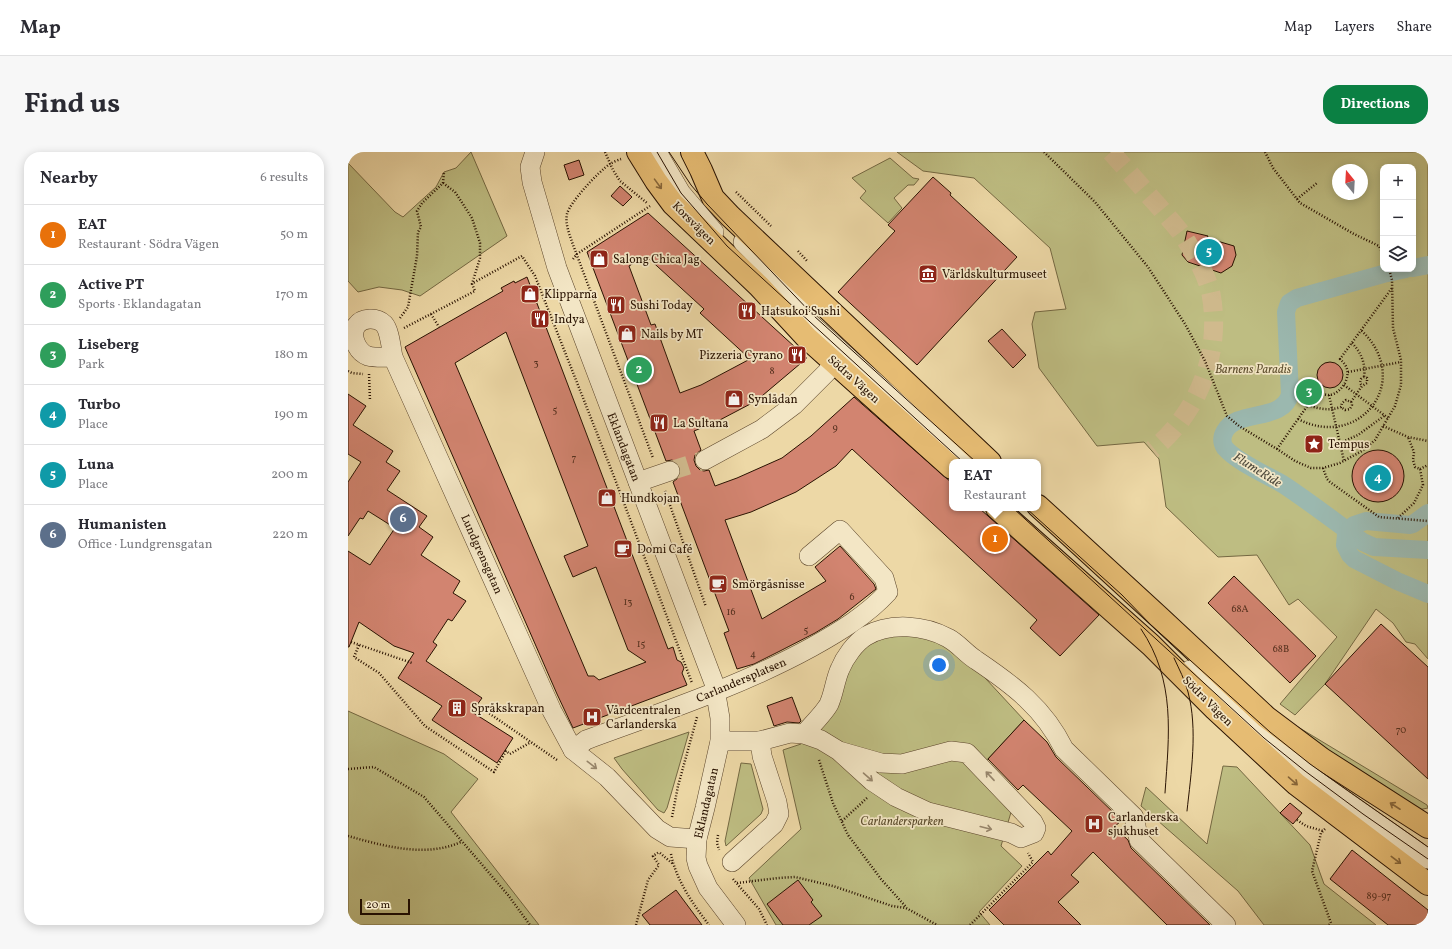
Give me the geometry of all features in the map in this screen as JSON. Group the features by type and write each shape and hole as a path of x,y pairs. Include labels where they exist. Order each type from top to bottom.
{"main road":[{"name":"Korsvägen","path":"638,152 656,182 673,204 759,286"},
{"path":"692,152 713,198 730,216 804,273 987,459"},
{"name":"Södra Vägen","path":"759,286 808,338 949,465"},
{"path":"1041,509 1266,717 1322,759 1425,821"},
{"name":"Södra Vägen","path":"1000,511 1150,645 1215,709 1296,784 1428,884"}],"street":[{"name":"Eklandagatan","path":"535,152 530,167 532,182 551,249 716,692 720,718 720,741 697,839 696,858 702,877 708,888 736,925"},
{"path":"657,152 681,194 727,246 960,459"},
{"path":"669,152 691,185 707,204 814,316 973,459"},
{"path":"683,152 696,178 713,198"},
{"name":"Lundgrensgatan","path":"393,357 370,356 362,353 355,344 354,334 357,325 365,319 375,319 384,324 393,334 393,357 552,711 573,750"},
{"path":"705,460 762,428 794,405 835,362"},
{"path":"638,482 670,472"},
{"path":"1016,511 1264,738 1305,771 1428,859"},
{"path":"1029,511 1122,595 1151,625 1270,732 1310,764 1428,847"},
{"name":"Carlandersplatsen","path":"573,750 586,740 716,692 781,664 834,635 877,604 888,592 884,578 840,530 809,556"},
{"path":"804,734 829,705 840,669 850,651 866,637 886,628 907,627 930,631 948,638 972,658 1008,682 1030,701 1046,718 1058,735 1064,749 1134,817 1139,840 1226,925"},
{"path":"720,741 760,741 790,733 804,734 821,740 839,751 872,781 896,796 928,812 1021,838 1034,833 1036,828 1034,822 967,753 951,752 902,764 881,763 839,751"},
{"path":"732,870 774,824 779,814 777,802 762,756 760,741"},
{"path":"573,750 607,777 657,829 670,837 697,839"}],"path":[{"path":"605,152 620,181 650,206 577,254 568,227 567,215 570,206 593,179 610,163"},
{"path":"1044,152 1095,202 1148,267 1185,324 1205,361 1227,416 1239,426 1295,461 1312,468 1323,468 1344,461 1362,451 1375,440 1395,406 1401,385 1401,362 1393,328 1392,280 1390,272"},
{"path":"1266,152 1273,168 1300,203 1354,234 1379,246 1380,248"},
{"path":"393,334 408,307 417,256 418,232 421,226 417,211 422,203 444,183 444,172"},
{"path":"393,334 475,291 472,284 480,258 480,243 469,212 455,192 444,183"},
{"path":"1297,199 1317,183"},
{"path":"733,189 776,230"},
{"path":"796,250 807,260 804,273"},
{"path":"472,284 522,256 534,276 613,474 691,681 698,710 678,786 672,817 670,837 671,855 676,873 688,895 708,925"},
{"path":"1277,449 1317,392 1329,395 1340,390 1344,385 1348,372 1345,364 1340,359 1392,288"},
{"path":"431,314 439,327"},
{"path":"1298,419 1320,426 1336,426 1357,419 1372,406 1383,384 1383,366 1380,354 1373,342 1361,330"},
{"path":"1352,343 1362,357 1365,369 1364,377 1360,381 1362,386"},
{"path":"1348,372 1401,362"},
{"path":"348,371 352,373"},
{"path":"370,374 370,401"},
{"path":"1308,405 1320,409 1341,407 1345,410 1350,410 1352,405 1351,402 1362,386 1368,381 1367,378 1364,377"},
{"path":"1344,385 1388,418"},
{"path":"1329,395 1344,461"},
{"path":"1341,407 1344,402 1348,400 1351,402"},
{"path":"1340,443 1358,435 1384,416"},
{"path":"1383,426 1408,437 1428,441"},
{"path":"1408,437 1414,452 1415,467 1420,469"},
{"path":"1420,469 1428,465"},
{"path":"1323,468 1327,479 1330,482 1379,517 1428,521"},
{"path":"1398,519 1414,503 1423,485 1420,469"},
{"path":"1423,485 1428,484"},
{"path":"351,642 412,663"},
{"path":"359,645 354,657 380,673 425,726 494,772 506,751 510,754 531,742"},
{"path":"477,705 527,739"},
{"path":"804,734 818,757 834,803 848,836 881,879 906,908 937,925"},
{"path":"348,769 374,767 424,797 508,895 530,925"},
{"path":"842,821 870,795"},
{"path":"1297,820 1306,826 1323,831"},
{"path":"1327,827 1321,833 1312,871 1331,923 1330,925"},
{"path":"348,836 388,848 430,850 453,846 461,842"},
{"path":"636,925 648,880 659,865 653,856 659,852 673,864"},
{"path":"970,925 1033,862"},
{"path":"732,870 736,883 759,909 767,925"},
{"path":"736,883 795,877 833,886 892,906 906,908"}],"green space":[{"path":"471,152 507,236 420,296 402,290 379,287 358,292 348,281 348,163 395,212 403,217 436,187 444,172 456,168"},
{"name":"Barnens Paradis","path":"897,152 1428,152 1428,659 1415,644 1406,642 1393,623 1376,609 1325,684 1295,715 1280,704 1337,637 1298,599 1289,605 1257,555 1218,557 1166,507 1159,459 1144,442 1097,446 1039,368 1032,324 1035,312 1066,309 1050,248 974,178 923,171"},
{"path":"890,158 913,178 919,179 914,185 908,185 894,198 902,208 888,223 860,198 866,191 852,178"},
{"name":"Carlandersparken","path":"886,628 948,638 1024,720 985,762 1017,792 1001,846 1022,866 979,912 990,925 776,925 749,878 801,829 783,750 801,744 840,669"},
{"path":"348,711 444,754 478,779 451,812 539,925 348,925"},
{"path":"1293,724 1427,805 1428,808 1418,810 1289,725"},
{"path":"689,732 667,808 664,813 658,810 614,758"},
{"path":"741,763 751,764 763,809 761,814 726,846 725,841"},
{"path":"1223,766 1237,767 1310,845 1324,884 1376,925 1264,925 1238,891 1141,806 1146,787 1207,844"}],"building":[{"path":"579,160 584,175 569,180 564,165"},
{"name":"Världskulturmuseet","path":"933,177 951,193 950,195 1017,257 917,365 838,292 895,231 888,225"},
{"path":"620,186 632,197 623,206 611,196"},
{"path":"648,213 807,358 756,401 716,422 694,431 701,450 695,455 694,460 696,466 700,470 709,470 715,486 782,458 811,436 854,397 949,480 949,511 982,511 1099,615 1060,656 1030,628 1037,620 852,449 836,466 796,492 751,512 725,520 762,619 826,581 815,567 840,546 874,584 876,589 838,619 815,633 754,664 737,669 724,633 729,631 673,482 681,473 680,467 672,460 666,461 587,252","holes":["646,256 704,309 700,313 750,359 701,385 680,393 655,324 651,325 629,266"]},
{"path":"1187,231 1208,236 1207,238 1234,246 1236,255 1232,266 1221,273 1188,262 1182,255"},
{"path":"527,277 668,649 673,647 677,660 681,662 684,668 682,673 687,685 573,728 405,347 503,291 501,288 514,281 515,283","holes":["506,332 588,546 564,556 573,577 596,567 628,650 646,662 599,680 594,676 588,676 455,363"]},
{"path":"1002,329 1026,355 1013,368 988,341"},
{"path":"1330,362 1339,366 1343,375 1339,384 1330,388 1321,384 1317,375 1321,366"},
{"path":"348,394 366,406 353,425 393,451 386,462 400,471 387,490 427,516 419,527 433,537 421,555 460,581 453,593 466,601 452,621 448,619 433,642 437,645 426,661 482,698 472,712 513,738 497,763 432,720 442,706 398,678 414,653 394,646 359,622 348,647 348,551 370,565 395,528 368,511 363,519 360,518 348,536 348,482 361,462 348,454"},
{"path":"1378,450 1388,452 1396,458 1402,466 1404,476 1402,486 1396,494 1388,500 1378,502 1368,500 1360,494 1354,486 1352,476 1354,466 1360,458 1368,452"},
{"path":"1234,576 1316,656 1290,683 1208,603"},
{"path":"1381,624 1428,667 1428,779 1325,684"},
{"path":"792,697 801,721 799,723 787,722 774,726 767,706"},
{"name":"Carlanderska sjukhuset","path":"1024,720 1047,742 1056,757 1117,816 1121,821 1114,827 1128,840 1131,848 1210,925 1167,925 1093,852 1071,875 1079,882 1058,902 1081,925 1004,925 989,910 1048,851 1051,855 1072,831 1023,785 1018,790 988,759"},
{"path":"1290,803 1302,813 1293,824 1280,813"},
{"path":"1352,850 1428,910 1428,925 1388,925 1330,879"},
{"path":"798,880 813,900 811,902 822,916 809,925 783,925 767,904"},
{"path":"676,890 702,925 650,925 642,915"}],"waterway":[{"name":"FlumeRide","path":"1416,267 1428,265"},
{"name":"FlumeRide","path":"1392,272 1297,298 1289,303 1286,312 1290,394 1286,403 1270,412 1239,420 1231,424 1225,431 1222,441 1225,448 1230,453 1284,485 1363,542 1374,547 1428,550"},
{"name":"FlumeRide","path":"1428,513 1410,525 1366,521 1354,525 1346,534 1345,545 1350,555 1354,559 1397,581 1428,594"}],"tunnel":[{"path":"1111,152 1181,233 1201,267 1211,294 1214,316 1213,338 1203,381 1194,400 1182,419 1152,450"},
{"path":"670,471 705,460"}],"tram line":[{"path":"657,152 681,193 727,246 960,459"},
{"path":"669,152 691,185 707,204 814,316 973,459"},
{"path":"1016,511 1264,738 1305,771 1363,814 1428,859"},
{"path":"1029,511 1122,595 1151,625 1270,732 1310,764 1428,847"},
{"path":"1141,629 1160,668 1168,708 1168,750 1165,793"},
{"path":"1174,658 1187,688 1193,721 1193,752 1187,811"}],"place":[{"name":"Luna","path":"1209,252"},
{"name":"Salong Chica Jag","path":"599,259"},
{"name":"Världskulturmuseet","path":"928,274"},
{"name":"Klipparna","path":"530,294"},
{"name":"Sushi Today","path":"616,305"},
{"name":"Hatsukoi Sushi","path":"747,311"},
{"name":"Indya","path":"540,319"},
{"name":"Nails by MT","path":"627,334"},
{"name":"Pizzeria Cyrano","path":"797,355"},
{"name":"Active PT","path":"639,370"},
{"name":"Liseberg","path":"1309,392"},
{"name":"Synlådan","path":"734,399"},
{"name":"La Sultana","path":"659,423"},
{"name":"Tempus","path":"1314,444"},
{"name":"Turbo","path":"1378,478"},
{"name":"Hundkojan","path":"607,498"},
{"name":"Humanisten","path":"403,519"},
{"name":"EAT","path":"995,539"},
{"name":"Domi Café","path":"623,549"},
{"name":"Smörgåsnisse","path":"718,584"},
{"name":"Språkskrapan","path":"457,708"},
{"name":"Vårdcentralen Carlanderska","path":"592,717"},
{"name":"Carlanderska sjukhuset","path":"1094,824"}]}
